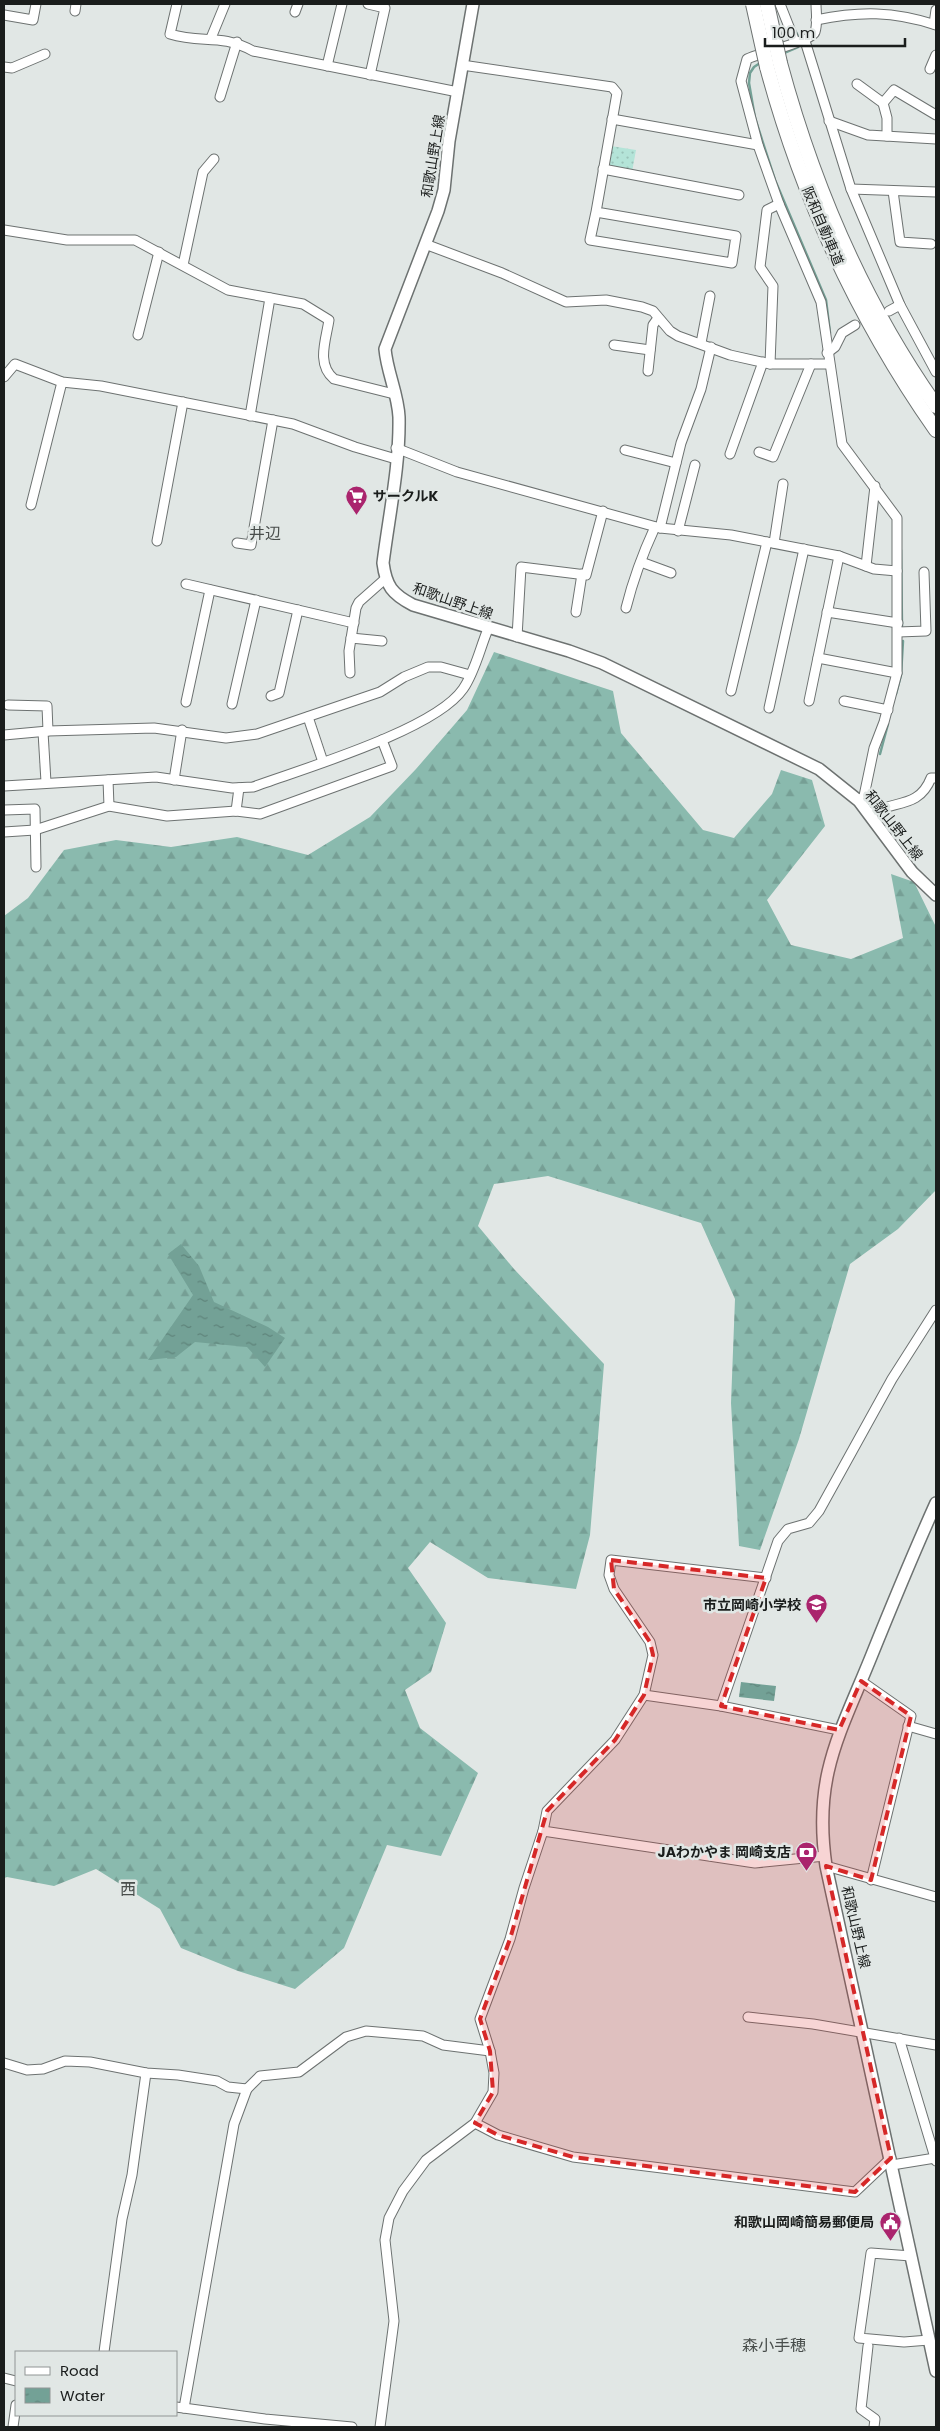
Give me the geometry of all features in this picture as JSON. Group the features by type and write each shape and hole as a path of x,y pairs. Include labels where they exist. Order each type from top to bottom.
{"highway":[{"name":"阪和自動車道","path":"753,4 774,65 833,218 862,280 890,333 936,406"},
{"name":"阪和自動車道","path":"767,4 774,65 787,137 820,222 849,285 879,341 936,430"}],"main road":[{"name":"和歌山野上線","path":"473,4 449,141 444,190 385,349 399,416 383,563 385,579 391,590 413,605 488,629 569,651 602,663 802,759 834,780 859,801 912,872 936,894"},
{"name":"和歌山野上線","path":"936,1503 840,1730 827,1770 822,1797 821,1818 826,1861 936,2371"}],"street":[{"path":"4,15 33,20 36,4"},
{"path":"177,4 170,34 186,39 211,38 237,42 253,51 458,92"},
{"path":"211,38 225,4"},
{"path":"327,66 342,4"},
{"path":"368,4 385,8 370,75"},
{"path":"748,4 757,54"},
{"path":"780,4 800,41 851,189 900,305 936,372"},
{"path":"816,4 815,33 800,41 757,54 747,59 741,82 758,145 779,204 821,302 830,351 828,364 842,444 897,518 897,673 888,710 874,748 864,796 859,801"},
{"path":"816,20 850,13 888,13 935,25 936,10"},
{"path":"220,97 237,42"},
{"path":"4,67 12,68 45,54"},
{"path":"930,69 936,55"},
{"path":"462,65 612,87 617,93 590,240 732,263 736,236 596,212"},
{"path":"857,84 883,103 887,118 887,136"},
{"path":"883,103 894,90 936,116"},
{"path":"612,119 758,145"},
{"path":"829,121 868,135 936,139"},
{"path":"183,265 203,172 214,159"},
{"path":"603,169 739,196"},
{"path":"851,189 936,192"},
{"path":"894,191 900,242 931,244"},
{"path":"730,454 766,363 773,286 760,267 767,210 779,204"},
{"path":"4,230 66,240 135,240 228,290 303,304 329,320 323,363 326,372 334,379 394,394"},
{"path":"425,244 502,273 566,302 606,300 653,311 670,331 730,355 766,363 828,364"},
{"path":"138,335 159,252"},
{"path":"701,343 710,296"},
{"path":"250,416 270,298"},
{"path":"889,311 900,305"},
{"path":"648,370 653,325 658,318"},
{"path":"830,351 839,337 856,325"},
{"path":"614,345 650,350"},
{"path":"626,608 632,580 658,527 676,463 701,389 711,347"},
{"path":"4,377 15,364 62,382 101,386 293,424 355,447 396,453 457,472 658,527 678,531 731,535 770,542 839,556 874,569 897,570"},
{"path":"759,452 773,457 811,364"},
{"path":"30,505 62,382"},
{"path":"157,541 183,402"},
{"path":"237,543 250,545 273,420"},
{"path":"625,450 676,463"},
{"path":"678,531 695,465"},
{"path":"731,691 770,542 782,484"},
{"path":"866,566 875,486"},
{"path":"517,637 521,567 586,575 603,511"},
{"path":"769,708 804,549"},
{"path":"809,701 839,556"},
{"path":"641,562 671,573"},
{"path":"827,612 898,628 926,631 924,572"},
{"path":"576,612 582,574"},
{"path":"350,673 352,638 359,602 385,579"},
{"path":"186,584 354,623"},
{"path":"186,702 210,590"},
{"path":"232,704 256,600"},
{"path":"271,696 278,693 298,610"},
{"path":"4,786 46,782 156,777 239,788 253,787 382,740 445,706 463,689 488,629"},
{"path":"352,638 382,641"},
{"path":"818,658 897,673"},
{"path":"4,735 154,728 182,730 226,738 240,737 308,717 380,692 404,677 428,666 441,667 470,675"},
{"path":"844,701 888,710"},
{"path":"8,705 47,706 46,782"},
{"path":"308,717 323,762"},
{"path":"174,780 182,730"},
{"path":"4,832 35,830 109,806 167,816 236,811 260,814 392,766 382,740"},
{"path":"870,814 876,810 906,803 928,786 931,778 936,778"},
{"path":"108,780 109,806"},
{"path":"236,811 239,788"},
{"path":"4,810 34,809 36,868"},
{"path":"721,1706 778,1541 788,1529 809,1523 819,1511 892,1380 936,1310"},
{"path":"380,2427 394,2322 384,2240 389,2218 403,2191 426,2160 474,2123 493,2092 494,2072 480,2019 510,1939 524,1888 543,1832 547,1811 615,1740 644,1695 653,1655 650,1642 614,1589 610,1575 610,1560 766,1578"},
{"path":"861,1681 911,1716 871,1880"},
{"path":"644,1695 721,1706 840,1730"},
{"path":"908,1726 936,1734"},
{"path":"543,1832 755,1863 826,1861 871,1880 936,1897"},
{"path":"748,2016 936,2044"},
{"path":"352,2427 265,2419 180,2407 232,2134 247,2089 260,2076 299,2072 346,2038 366,2031 423,2036 443,2045 490,2051"},
{"path":"474,2123 498,2134 573,2156 854,2192 892,2162 936,2160 899,2038"},
{"path":"4,2063 27,2070 43,2069 65,2061 90,2062 146,2073 186,2076 217,2082 228,2087 247,2089"},
{"path":"104,2351 122,2219 132,2174 146,2073"},
{"path":"911,2256 871,2253 859,2338 904,2342 929,2340"},
{"path":"868,2346 861,2409 875,2419 874,2427"},
{"path":"13,2427 15,2412"}],"highlighted area":[{"path":"611,1560 766,1578 721,1706 839,1730 861,1681 911,1716 871,1880 826,1866 891,2158 855,2192 573,2157 498,2135 475,2123 493,2092 490,2051 480,2019 510,1939 547,1811 615,1740 644,1695 653,1655 650,1642 614,1589"}],"green space":[{"path":"494,652 613,691 621,733 703,830 734,838 772,794 781,770 812,780 825,826 767,900 791,945 851,959 903,938 891,874 914,882 936,927 936,1190 898,1229 850,1264 799,1439 760,1550 739,1546 731,1403 735,1299 701,1223 548,1176 494,1184 478,1226 514,1269 604,1364 590,1535 576,1589 488,1578 430,1542 408,1568 446,1623 431,1672 405,1690 420,1728 478,1773 441,1856 387,1845 344,1948 295,1989 238,1971 181,1948 160,1909 96,1869 54,1886 4,1878 4,916 28,898 64,850 116,840 171,847 237,837 308,855 370,817 416,769 467,710"}],"shaded area":[{"path":"611,146 636,150 632,172 607,167"}],"water":[{"path":"181,1244 199,1266 214,1302 268,1327 285,1338 265,1367 247,1347 195,1342 176,1357 148,1360 193,1295 168,1254"},
{"path":"741,1682 776,1686 774,1701 739,1697"}],"waterway":[{"path":"794,28 799,38"},
{"path":"784,53 798,47 799,44"},
{"path":"760,63 750,73 749,83 755,118 775,180 826,300 830,333"},
{"path":"901,550 902,626"},
{"path":"896,694 901,675 903,641"},
{"path":"880,754 888,724"}],"place":[{"name":"サークルK","path":"357,515"},
{"name":"市立岡崎小学校","path":"817,1624"},
{"name":"JAわかやま 岡崎支店","path":"807,1871"},
{"name":"和歌山岡崎簡易郵便局","path":"890,2241"}],"district":[{"name":"井辺","path":"265,533"},
{"name":"西","path":"128,1889"},
{"name":"森小手穂","path":"774,2345"}]}
